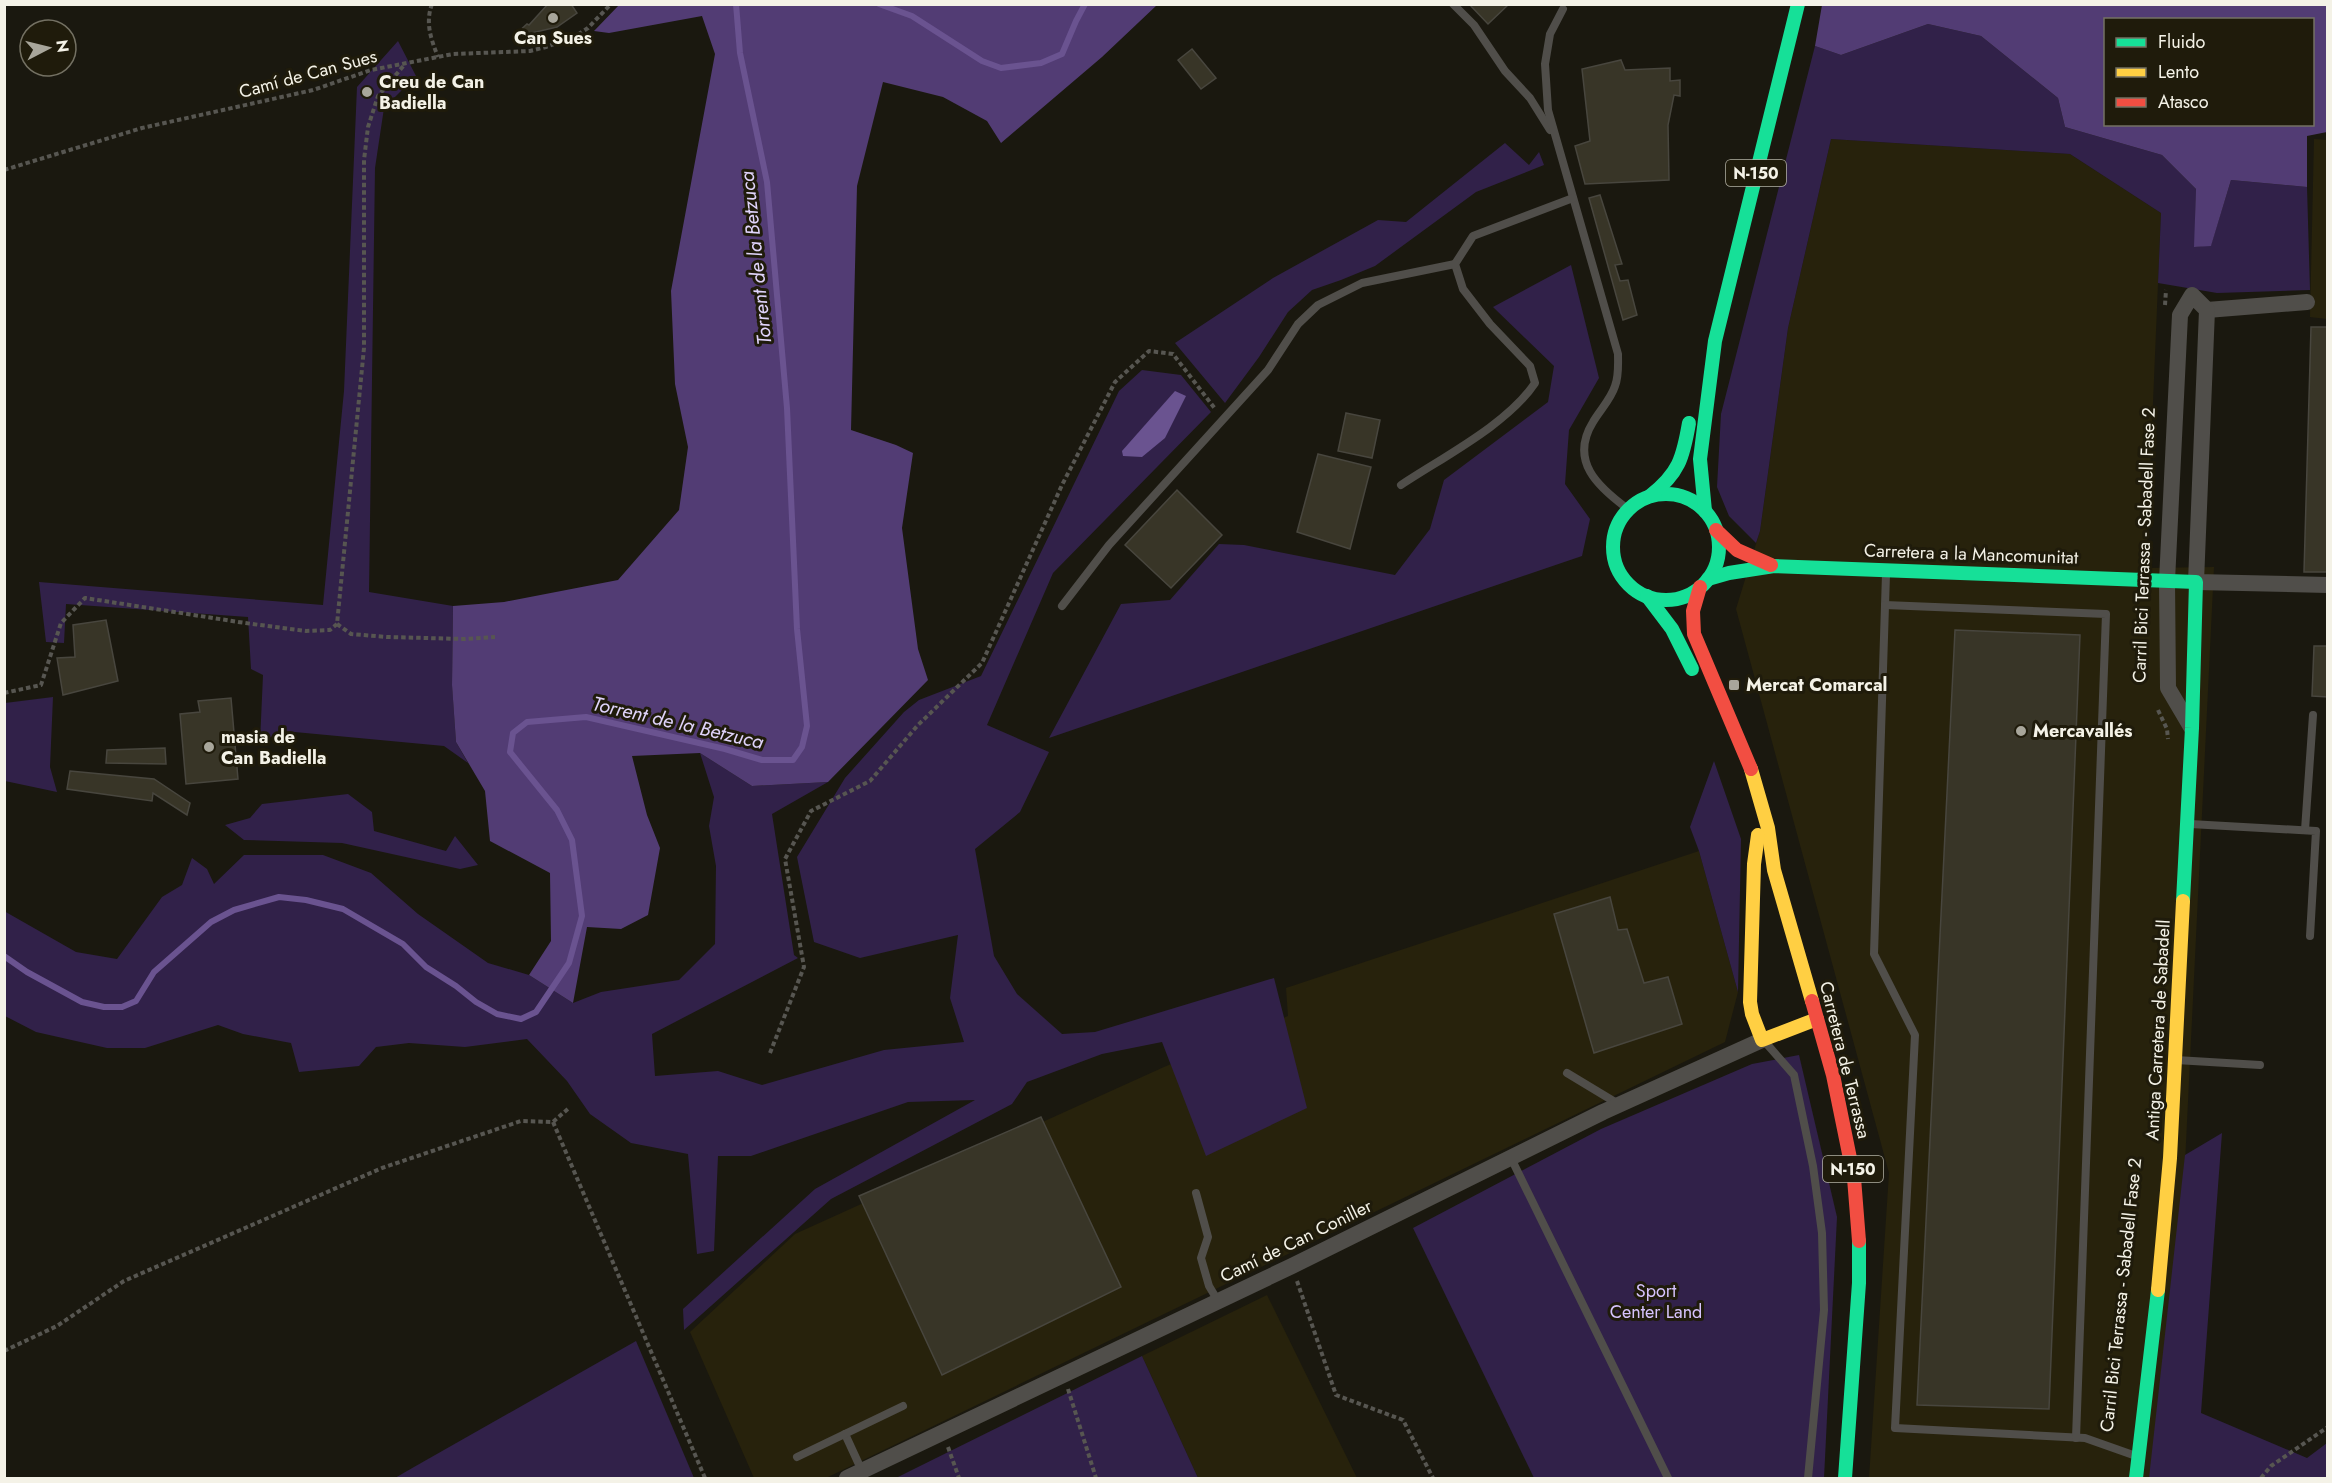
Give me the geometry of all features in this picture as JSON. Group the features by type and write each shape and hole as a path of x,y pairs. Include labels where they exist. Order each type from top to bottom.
{"main road":[{"name":"N-150","path":"1704,583 1713,571 1719,551 1716,530 1705,511 1700,472 1714,372 1715,341 1798,4"},
{"name":"N-150","path":"1697,680 1672,629 1647,596 1625,581 1616,563 1613,542 1615,532 1629,509 1668,482 1679,469 1700,368 1715,341"},
{"name":"N-150","path":"1650,496 1678,495 1705,511"},
{"name":"Carretera a la Mancomunitat","path":"1716,530 1743,554 1774,566"},
{"name":"Carretera a la Mancomunitat","path":"1704,583 1729,573 1774,566 2196,582"},
{"name":"Antiga Carretera de Sabadell","path":"2136,1479 2157,1301 2170,1158 2192,728 2196,582"},
{"path":"1647,596 1671,600 1682,598 1704,583"},
{"name":"Carretera de Terrassa","path":"1704,583 1693,611 1694,634 1748,758 1768,828 1774,870 1817,1019 1848,1142 1857,1211 1859,1282 1845,1479"},
{"path":"1723,739 1731,757"},
{"name":"Carretera de Terrassa","path":"1738,777 1758,835 1774,870"},
{"path":"1758,835 1754,864 1750,1002 1752,1014 1762,1040 1817,1019"}],"street":[{"path":"2192,728 2168,688 2167,581 2180,315 2192,295 2206,310 2196,582"},
{"path":"2206,310 2307,302"},
{"name":"Carretera a la Mancomunitat","path":"2196,582 2328,585"},
{"name":"Camí de Can Coniller","path":"854,1475 1292,1266 1620,1105 1762,1040"}],"lane":[{"path":"1453,4 1474,25 1505,70 1530,98 1555,138"},
{"path":"1563,9 1550,34 1545,64 1548,110 1618,354 1615,387 1588,430 1584,444 1585,461 1592,476 1610,495 1629,509"},
{"path":"1062,606 1109,545 1268,370 1298,324 1318,305 1362,283 1455,264 1473,236 1573,198"},
{"path":"1401,485 1506,416 1526,397 1535,382 1530,366 1490,324 1463,289 1455,264"},
{"path":"1887,570 1874,954 1915,1035 1895,1428 2085,1438 2139,1457"},
{"path":"1886,604 2106,614 2076,1438"},
{"path":"2305,830 2313,715"},
{"path":"2187,823 2316,831 2310,936"},
{"path":"1762,1040 1794,1075 1813,1166 1822,1233 1824,1310 1808,1479"},
{"path":"2175,1060 2260,1065"},
{"path":"1567,1073 1620,1105"},
{"path":"1511,1158 1668,1479"},
{"path":"1196,1193 1208,1237 1201,1258 1209,1286 1218,1300"},
{"path":"797,1457 903,1406"},
{"path":"844,1434 854,1475"}],"path":[{"path":"432,4 429,24 430,38 438,57"},
{"name":"Camí de Can Sues","path":"4,170 116,135 290,96 370,70 438,57 530,51 553,45 574,37 588,28 610,4"},
{"path":"4,693 41,685 61,623 85,598 306,631 330,630 337,624 364,348 363,207 364,160 368,127 378,96 405,64"},
{"path":"2165,313 2166,290"},
{"path":"770,1053 804,967 785,859 811,811 870,781 918,725 982,663 1062,485 1115,382 1149,351 1173,354 1222,418"},
{"path":"337,624 351,634 387,637 464,639 495,637"},
{"name":"Carril Bici Terrassa - Sabadell Fase 2","path":"2156,705 2167,729 2170,748"},
{"path":"4,1351 57,1326 124,1281 382,1168 520,1121 553,1122 570,1107"},
{"path":"553,1122 705,1479"},
{"path":"1292,1266 1336,1395 1403,1420 1433,1479"},
{"path":"1064,1374 1096,1479"},
{"path":"2261,1479 2271,1466 2328,1427"},
{"path":"942,1432 959,1479"}],"shaded area":[{"path":"620,4 1157,5 1102,57 1001,143 987,121 943,97 883,82 857,186 851,430 913,453 902,528 918,649 928,680 828,782 752,786 700,753 632,756 647,815 660,848 648,915 621,929 587,927 573,1003 529,975 551,941 550,873 490,841 485,791 456,742 452,685 453,606 504,602 618,580 679,510 688,447 675,384 671,291 715,54 702,16 609,33 594,31"},
{"path":"1822,5 2327,5 2327,132 2307,136 2307,187 2231,180 2211,246 2194,247 2196,189 2162,155 2065,127 2058,98 1981,36 1928,24 1841,55 1815,46"},
{"path":"1831,139 2070,154 2161,213 2146,568 2214,567 2184,1184 2151,1478 1869,1478 1889,1173 1736,609 1760,531 1788,328"},
{"path":"2314,139 2327,140 2327,319 2310,317"},
{"path":"1175,391 1186,396 1165,438 1142,457 1123,456 1122,451"},
{"path":"1699,851 1738,992 1725,1042 826,1478 754,1478 690,1332 795,1234 1164,1067 1288,1016 1286,988"},
{"path":"1267,1295 1357,1478 1198,1478 1142,1356"}],"green space":[{"path":"1928,24 1981,36 2058,98 2065,127 2162,155 2196,189 2195,247 2211,245 2231,180 2307,187 2310,290 2217,293 2158,283 2161,213 2070,154 1831,139 1788,328 1760,531 1756,543 1729,516 1717,487 1721,414 1815,46 1841,55"},
{"path":"398,41 416,76 384,108 375,168 369,592 453,606 452,684 456,742 468,763 444,746 284,731 260,742 263,675 251,669 248,617 66,604 64,643 46,642 39,582 323,605 344,391 357,87"},
{"path":"1505,143 1529,165 1539,152 1544,165 1476,192 1375,266 1312,290 1288,312 1225,403 1175,343 1273,278 1378,220 1406,222"},
{"path":"1571,265 1599,378 1569,430 1565,484 1590,519 1582,556 1049,738 1121,604 1170,600 1219,544 1244,545 1395,575 1430,529 1444,480 1548,402 1554,366 1493,307"},
{"path":"1142,370 1181,375 1211,412 1053,573 987,725 1049,752 1020,812 975,849 994,956 1017,994 1062,1034 1095,1032 1274,978 1307,1108 1206,1156 1162,1042 1102,1054 1027,1082 1012,1104 831,1199 684,1330 683,1309 815,1189 975,1100 908,1102 751,1156 718,1156 714,1251 697,1254 688,1154 631,1143 590,1114 567,1081 527,1039 465,1047 409,1043 376,1047 359,1066 299,1072 291,1043 243,1034 218,1025 145,1048 107,1048 36,1032 5,1016 4,911 76,952 117,959 162,897 182,885 192,858 207,869 214,884 244,855 323,855 371,873 418,914 488,963 529,975 573,1003 601,992 679,980 715,944 716,866 709,826 714,797 700,753 752,786 828,782 772,814 794,955 798,958 652,1034 655,1076 718,1071 762,1085 884,1050 964,1042 950,998 958,935 860,958 814,942 797,857 845,778 904,712 919,700 981,676 1119,391"},
{"path":"53,697 50,767 57,792 5,781 5,703"},
{"path":"1714,761 1741,839 1738,992 1699,851 1690,827"},
{"path":"348,794 372,812 374,831 446,851 455,836 478,865 460,869 342,843 244,840 225,825 250,818 262,804"},
{"name":"Sport Center Land","path":"1799,1055 1837,1217 1824,1478 1534,1478 1413,1228 1601,1129 1752,1064"},
{"path":"2222,1133 2201,1413 2307,1458 2327,1443 2327,1478 2149,1478 2185,1155"},
{"path":"636,1341 694,1478 395,1478 414,1467"},
{"path":"1142,1356 1198,1478 896,1478 914,1469"}],"building":[{"name":"Can Sues","path":"548,4 571,4 577,13 557,27 519,36 517,33 527,24 529,25"},
{"path":"1469,4 1509,4 1488,24"},
{"path":"1192,49 1216,78 1201,89 1178,60"},
{"path":"1621,60 1625,70 1670,68 1670,81 1680,80 1680,96 1674,95 1668,125 1669,180 1585,184 1575,146 1590,141 1582,69"},
{"path":"1600,195 1622,264 1615,265 1620,281 1628,280 1637,315 1623,320 1589,198"},
{"path":"2311,327 2328,327 2328,572 2304,572"},
{"path":"1346,413 1380,420 1372,458 1338,451"},
{"path":"1318,454 1371,467 1350,549 1297,532"},
{"path":"1177,490 1222,535 1171,588 1125,545"},
{"path":"106,620 118,681 63,695 57,658 75,657 73,625"},
{"path":"1955,630 2080,635 2049,1409 1917,1405"},
{"path":"2314,646 2328,646 2328,697 2312,696"},
{"name":"masia de Can Badiella","path":"231,698 238,779 186,784 180,714 200,712 198,701"},
{"path":"165,748 166,764 106,763 107,750"},
{"name":"masia de Can Badiella","path":"70,771 154,779 190,803 187,815 153,793 152,801 67,789"},
{"path":"1610,897 1618,930 1627,929 1644,983 1668,977 1682,1024 1594,1053 1554,914"},
{"path":"1041,1117 1121,1287 942,1375 859,1196"}],"waterway":[{"name":"Torrent de la Betzuca","path":"4,956 27,972 82,1002 104,1007 122,1007 136,1001 154,972 211,922 234,910 279,897 306,900 343,909 403,944 426,967 476,1002 497,1014 521,1019 536,1012 569,963 582,916 572,840 557,810 510,752 513,733 527,722 586,717 725,749 762,760 793,760 802,747 807,726 797,629 787,408 767,182 740,53 736,4"},
{"name":"Torrent de la Betzuca","path":"879,4 912,16 982,61 1001,68 1041,63 1062,54 1085,4"}],"traffic: fast":[{"path":"1705,511 1700,459 1715,341 1798,4"},
{"path":"1650,496 1674,472 1682,455 1689,423"},
{"path":"1666,494 1686,498 1703,510 1715,527 1719,547 1715,567 1703,584 1686,596 1666,600 1646,596 1629,584 1617,567 1613,547 1617,527 1629,510 1646,498 1666,494"},
{"path":"1708,579 1729,573 1774,566 2196,582 2192,728 2183,901"},
{"path":"1647,596 1672,629 1692,669"},
{"path":"1845,1478 1859,1283 1859,1241"},
{"path":"2136,1478 2158,1290"}],"traffic: slow":[{"path":"1751,769 1768,828 1774,870 1812,1001"},
{"path":"1758,835 1754,864 1750,1002 1752,1014 1762,1040 1817,1019"},
{"path":"2158,1290 2170,1158 2183,901"}],"traffic: jam":[{"path":"1716,530 1737,550 1771,565"},
{"path":"1700,587 1693,611 1694,634 1751,769"},
{"path":"1812,1001 1833,1075 1854,1178 1859,1241"}],"place":[{"name":"Can Sues","path":"553,18"},
{"name":"Creu de Can Badiella","path":"367,92"},
{"name":"Mercat Comarcal","path":"1734,685"},
{"name":"Mercavallés","path":"2021,731"},
{"name":"masia de Can Badiella","path":"209,747"}]}
